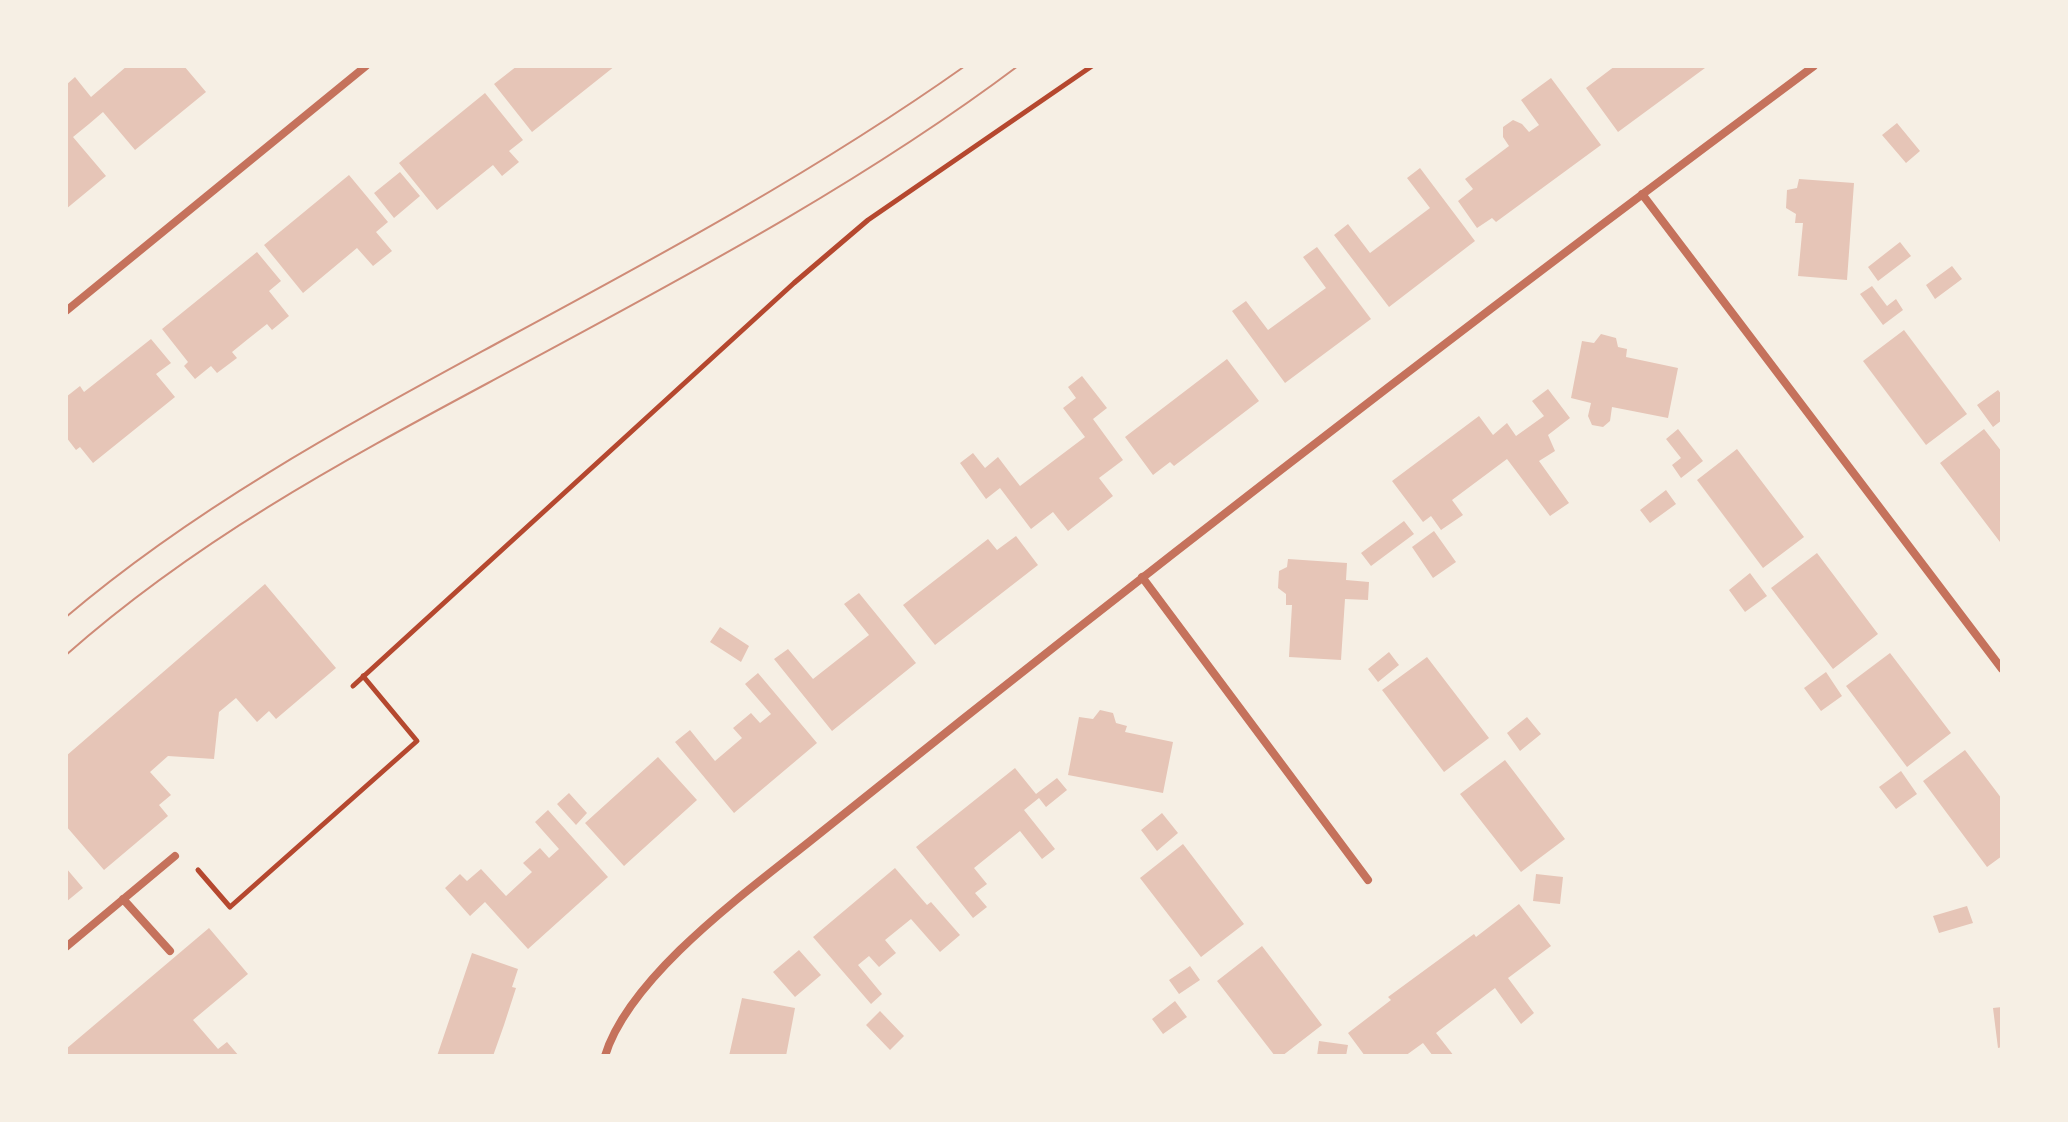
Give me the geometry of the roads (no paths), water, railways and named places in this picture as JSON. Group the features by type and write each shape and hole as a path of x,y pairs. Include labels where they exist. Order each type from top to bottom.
{"street":[{"path":"66,311 366,66"},
{"path":"605,1056 611,1036 652,980 717,915 1142,577 1814,66"},
{"path":"1642,194 2002,669"},
{"path":"1142,577 1368,880"},
{"path":"66,947 175,856"},
{"path":"123,899 170,951"}],"tram line":[{"path":"66,617 169,538 277,467 738,210 853,141 965,66"},
{"path":"66,655 165,576 269,507 376,444 624,310 826,195 1018,66"}]}
